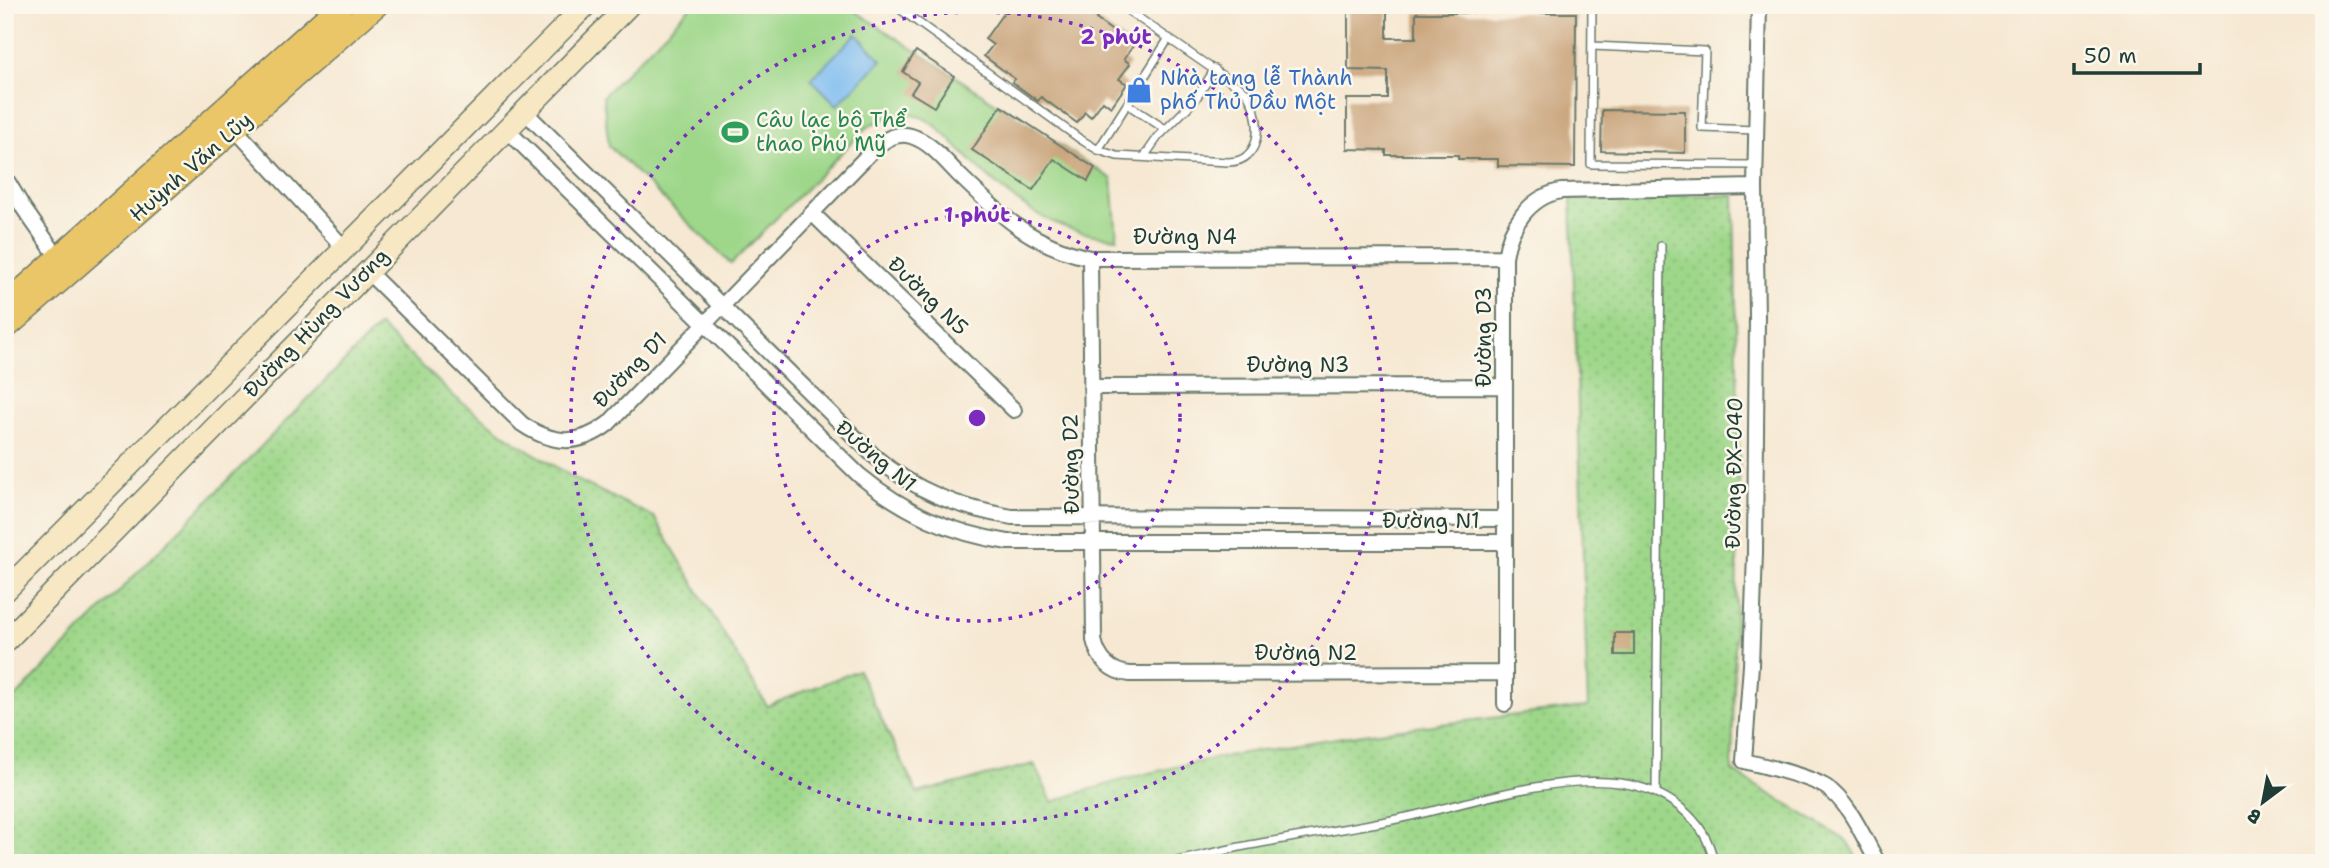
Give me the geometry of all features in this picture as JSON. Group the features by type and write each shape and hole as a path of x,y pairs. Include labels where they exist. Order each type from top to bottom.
{"main road":[{"name":"Huỳnh Văn Lũy","path":"5,306 341,5"},
{"name":"Huỳnh Văn Lũy","path":"5,328 376,5"},
{"name":"Đường Hùng Vương","path":"5,591 586,5"},
{"name":"Đường Hùng Vương","path":"5,642 629,5"},
{"path":"345,249 367,271"}],"street":[{"name":"Đường ĐX-040","path":"1759,5 1755,165 1755,553 1744,761 1826,787 1848,810 1878,863"},
{"name":"Đường N1","path":"524,111 874,456 890,470 926,492 966,508 1012,517 1505,519"},
{"path":"235,129 345,249"},
{"name":"Đường N1","path":"506,129 859,475 914,514 960,532 996,540 1505,542"},
{"name":"Đường D1","path":"367,271 522,424 553,440 577,440 598,431 879,144 893,137 908,135"},
{"name":"Đường N4","path":"908,135 934,150 1013,225 1048,246 1090,258 1505,257"},
{"path":"5,177 59,259"},
{"name":"Đường D3","path":"1505,704 1505,257 1510,234 1523,214 1539,200 1554,192 1755,187"},
{"name":"Đường N5","path":"812,213 1014,410"},
{"name":"Đường D2","path":"1090,258 1094,640 1098,654 1108,666"},
{"name":"Đường N3","path":"1091,387 1505,386"},
{"name":"Đường N2","path":"1108,666 1118,672 1130,674 1505,673"}],"lane":[{"path":"894,5 1098,150 1117,156 1235,162 1247,157 1258,130 1256,109 1246,92 1120,5"},
{"path":"1592,5 1591,164 1755,165"},
{"path":"1098,150 1169,38"},
{"path":"1592,46 1705,51 1702,128 1756,130"},
{"path":"1144,157 1165,129 1195,100 1215,69"},
{"path":"1127,104 1165,129"},
{"path":"1656,793 1661,246"},
{"path":"1167,863 1381,822 1488,797 1555,785 1604,781 1639,786 1681,807 1696,822 1708,840 1714,863"}],"green space":[{"name":"Câu lạc bộ Thể thao Phú Mỹ","path":"692,5 846,5 1112,179 1117,238 1070,229 1032,211 997,185 936,126 924,118 904,114 884,119 866,128 731,264 609,146 603,96"},
{"path":"1734,195 1739,480 1732,771 1847,841 1860,863 5,863 5,708 379,326 455,397 514,441 579,481 654,517 767,706 858,670 917,793 1034,764 1052,802 1117,781 1249,752 1385,731 1588,707 1571,196"}],"water":[{"path":"856,34 882,60 837,105 811,79"}],"building":[{"path":"1009,5 1089,5 1100,13 1096,19 1133,46 1124,59 1130,64 1119,79 1127,84 1111,107 1103,101 1091,117 1085,112 1077,123 1041,97 1038,101 1012,82 1015,79 984,56 993,45 985,39"},
{"path":"1348,6 1387,6 1387,38 1416,38 1416,13 1576,13 1575,167 1498,166 1498,159 1458,159 1458,155 1386,155 1386,150 1347,149 1347,99 1388,99 1388,71 1348,70"},
{"path":"916,51 954,76 934,107 911,93 918,82 903,72"},
{"path":"1001,106 1095,168 1088,181 1054,159 1033,190 972,150"},
{"path":"1602,110 1685,111 1685,153 1601,151"},
{"path":"1615,633 1634,633 1634,655 1615,655"}],"place":[{"name":"Nhà tang lễ Thành phố Thủ Dầu Một","path":"1139,90"},
{"name":"Câu lạc bộ Thể thao Phú Mỹ","path":"735,132"}]}
